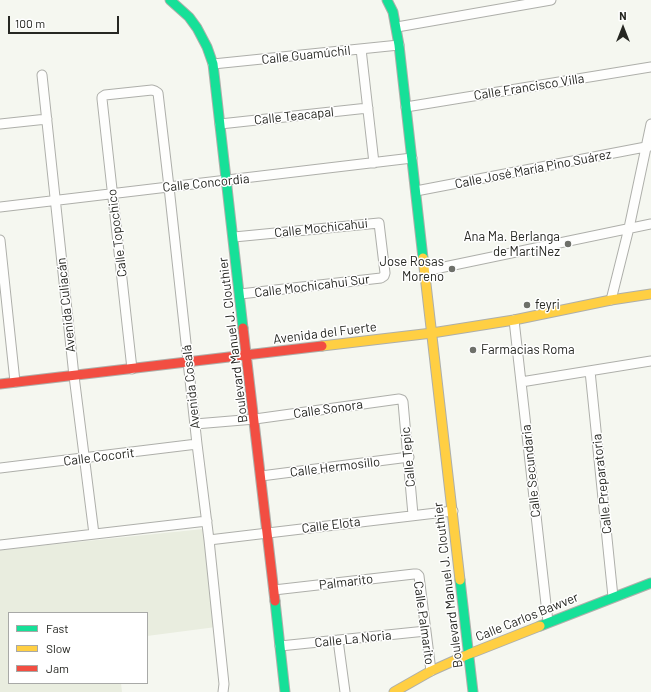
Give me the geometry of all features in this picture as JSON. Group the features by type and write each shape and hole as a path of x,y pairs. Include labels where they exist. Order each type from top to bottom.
{"main road":[{"name":"Boulevard Manuel J. Clouthier","path":"170,0 188,16 197,28 207,47 213,64 255,419 285,692"},
{"name":"Boulevard Manuel J. Clouthier","path":"387,0 393,12 397,27 473,692"},
{"name":"Avenida del Fuerte","path":"0,384 432,333 514,320 611,300 651,294"},
{"name":"Calle Carlos Bawver","path":"394,692 431,671 469,654 613,596 651,583"}],"street":[{"path":"397,27 551,0"},
{"name":"Calle Guamúchil","path":"213,64 399,45"},
{"path":"361,49 374,163"},
{"name":"Calle Francisco Villa","path":"406,108 651,67"},
{"name":"Avenida Culiacán","path":"42,75 74,376 94,534"},
{"name":"Avenida Cosalá","path":"102,96 156,90 158,93 209,540 224,689"},
{"name":"Calle Topochico","path":"102,96 132,369"},
{"name":"Calle Teacapal","path":"220,124 368,108"},
{"path":"0,124 47,119"},
{"path":"611,300 649,147 651,124"},
{"name":"Calle José María Pino Suárez","path":"416,191 649,147"},
{"name":"Calle Concordia","path":"0,207 412,158"},
{"name":"Calle Mochicahui","path":"234,237 379,223 385,273 384,276"},
{"path":"425,271 651,224"},
{"path":"0,240 15,382"},
{"name":"Calle Mochicahui Sur","path":"240,294 381,278 384,276"},
{"name":"Calle Secundaria","path":"514,320 548,622"},
{"path":"522,382 651,361"},
{"name":"Calle Preparatoria","path":"590,371 613,596"},
{"name":"Calle Sonora","path":"195,424 255,419 399,399 402,400"},
{"name":"Calle Tepic","path":"402,400 414,515"},
{"name":"Calle Cocorit","path":"0,468 84,459 197,444"},
{"name":"Calle Hermosillo","path":"261,476 409,457"},
{"name":"Calle Elota","path":"209,540 453,511"},
{"path":"0,545 206,521"},
{"name":"Palmarito","path":"274,590 417,574"},
{"name":"Calle Palmarito","path":"417,574 420,576 431,671"},
{"name":"Calle La Noria","path":"280,646 426,631"},
{"path":"338,640 345,692"}],"shaded area":[{"path":"203,529 216,627 148,636 148,612 8,612 8,684 121,684 122,692 0,692 0,550"}],"traffic: fast":[{"path":"170,0 189,17 197,28 207,47 213,64 243,328"},
{"path":"387,0 393,12 399,45 423,258"},
{"path":"460,580 473,692"},
{"path":"540,626 651,583"},
{"path":"275,601 285,692"}],"traffic: slow":[{"path":"423,258 460,580"},
{"path":"322,346 432,333 514,320 611,300 651,294"},
{"path":"394,692 431,671 469,654 540,626"}],"traffic: jam":[{"path":"243,328 275,601"},
{"path":"0,384 322,346"}],"place":[{"name":"Ana Ma. Berlanga de MartiNez","path":"568,244"},
{"name":"Jose Rosas Moreno","path":"452,269"},
{"name":"feyri","path":"527,305"},
{"name":"Farmacias Roma","path":"473,350"}]}
